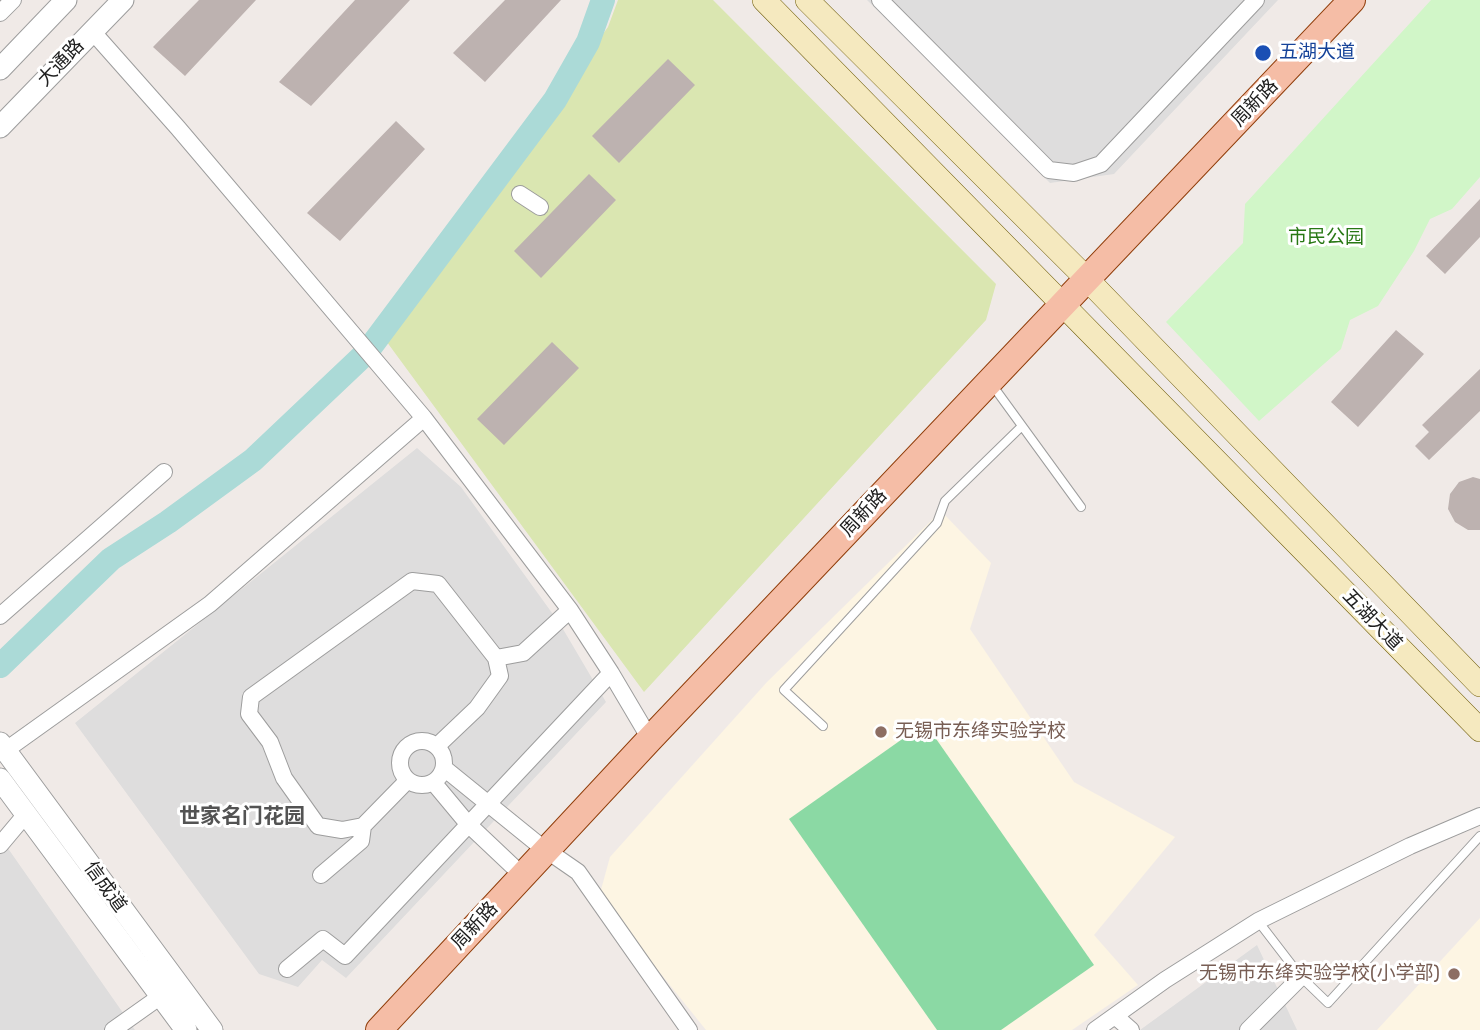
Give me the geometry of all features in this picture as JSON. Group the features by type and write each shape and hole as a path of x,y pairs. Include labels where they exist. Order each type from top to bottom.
{"main road":[{"name":"五湖大道","path":"764,0 1480,730"},
{"name":"五湖大道","path":"807,0 1084,276 1480,685"},
{"name":"周新路","path":"1084,276 1341,0"},
{"name":"周新路","path":"648,736 1060,301 1353,0"},
{"name":"周新路","path":"379,1030 542,847 989,380 1060,301"},
{"name":"周新路","path":"369,1030 519,873"}],"street":[{"path":"0,13 13,0"},
{"name":"大通路","path":"0,127 123,0"},
{"path":"880,0 1049,170 1074,173 1101,164 1256,0"},
{"name":"大通路","path":"0,69 59,2"},
{"path":"92,31 178,128 424,418 570,610 648,736"},
{"path":"520,194 540,208"},
{"path":"3,746 210,604 424,418"},
{"path":"0,616 164,472"},
{"path":"408,780 363,826 342,830 318,826 284,778 270,742 249,714 251,697 412,581 438,584 496,658 500,676 477,708 437,746"},
{"path":"496,658 523,653 570,610"},
{"path":"287,969 323,939 345,956 611,673"},
{"path":"425,740 437,746 443,756 444,768 438,779 420,785 403,776 400,757 407,746 425,740"},
{"name":"信成道","path":"3,746 169,990 186,1030"},
{"path":"444,768 542,847 578,872 690,1030"},
{"name":"信成道","path":"0,779 169,990 212,1030"},
{"path":"433,782 468,824 519,873"},
{"path":"0,845 26,814"},
{"path":"1095,1030 1165,980 1258,921 1409,846 1480,816"},
{"path":"321,875 361,841 363,826"},
{"path":"1248,1030 1301,977"},
{"path":"113,1030 169,990"},
{"path":"1115,1016 1131,1030"}],"lane":[{"path":"989,380 1081,507"},
{"path":"823,726 784,690 937,523 945,501 1022,425"},
{"path":"1258,921 1301,977 1328,1003 1480,836"}],"shaded area":[{"path":"867,0 1278,0 1114,174 1050,183"},
{"name":"世家名门花园","path":"417,448 461,487 560,624 606,702 346,978 322,960 298,987 259,974 75,723"},
{"name":"无锡市东绛实验学校","path":"941,511 991,563 970,629 1074,782 1175,837 1094,935 1138,985 1072,1030 706,1030 599,897 610,857 767,682"},
{"path":"0,837 135,1030 0,1030"},
{"name":"无锡市东绛实验学校(小学部)","path":"1480,918 1480,1030 1377,1030"},
{"path":"1257,945 1297,1030 1140,1030"}],"green space":[{"path":"618,0 713,0 996,284 986,320 644,692 381,334 608,27"},
{"name":"市民公园","path":"1431,0 1480,0 1480,177 1452,209 1430,219 1414,251 1378,306 1350,320 1341,349 1259,421 1166,322 1243,243 1245,204"},
{"path":"925,723 1094,965 1001,1030 937,1030 789,819"}],"building":[{"path":"199,0 256,0 185,76 153,47"},
{"path":"355,0 410,0 311,106 279,82"},
{"path":"505,0 561,0 485,82 453,53"},
{"path":"668,59 695,85 619,163 592,136"},
{"path":"396,121 425,149 340,241 307,213"},
{"path":"589,174 616,200 541,278 514,251"},
{"path":"1480,199 1480,237 1445,274 1426,256"},
{"path":"1396,330 1424,354 1358,427 1331,402"},
{"path":"552,342 579,368 504,445 477,419"},
{"path":"1480,369 1480,411 1429,460 1415,446 1429,432 1422,425"},
{"path":"1473,477 1480,479 1480,530 1468,530 1455,522 1448,509 1450,494 1459,482"}],"waterway":[{"path":"0,666 111,559 168,522 253,460 366,353 555,100 588,42 603,0"}],"place":[{"name":"五湖大道","path":"1263,53"},
{"name":"无锡市东绛实验学校","path":"881,732"},
{"name":"无锡市东绛实验学校(小学部)","path":"1454,974"}],"district":[{"name":"世家名门花园","path":"242,817"}]}
